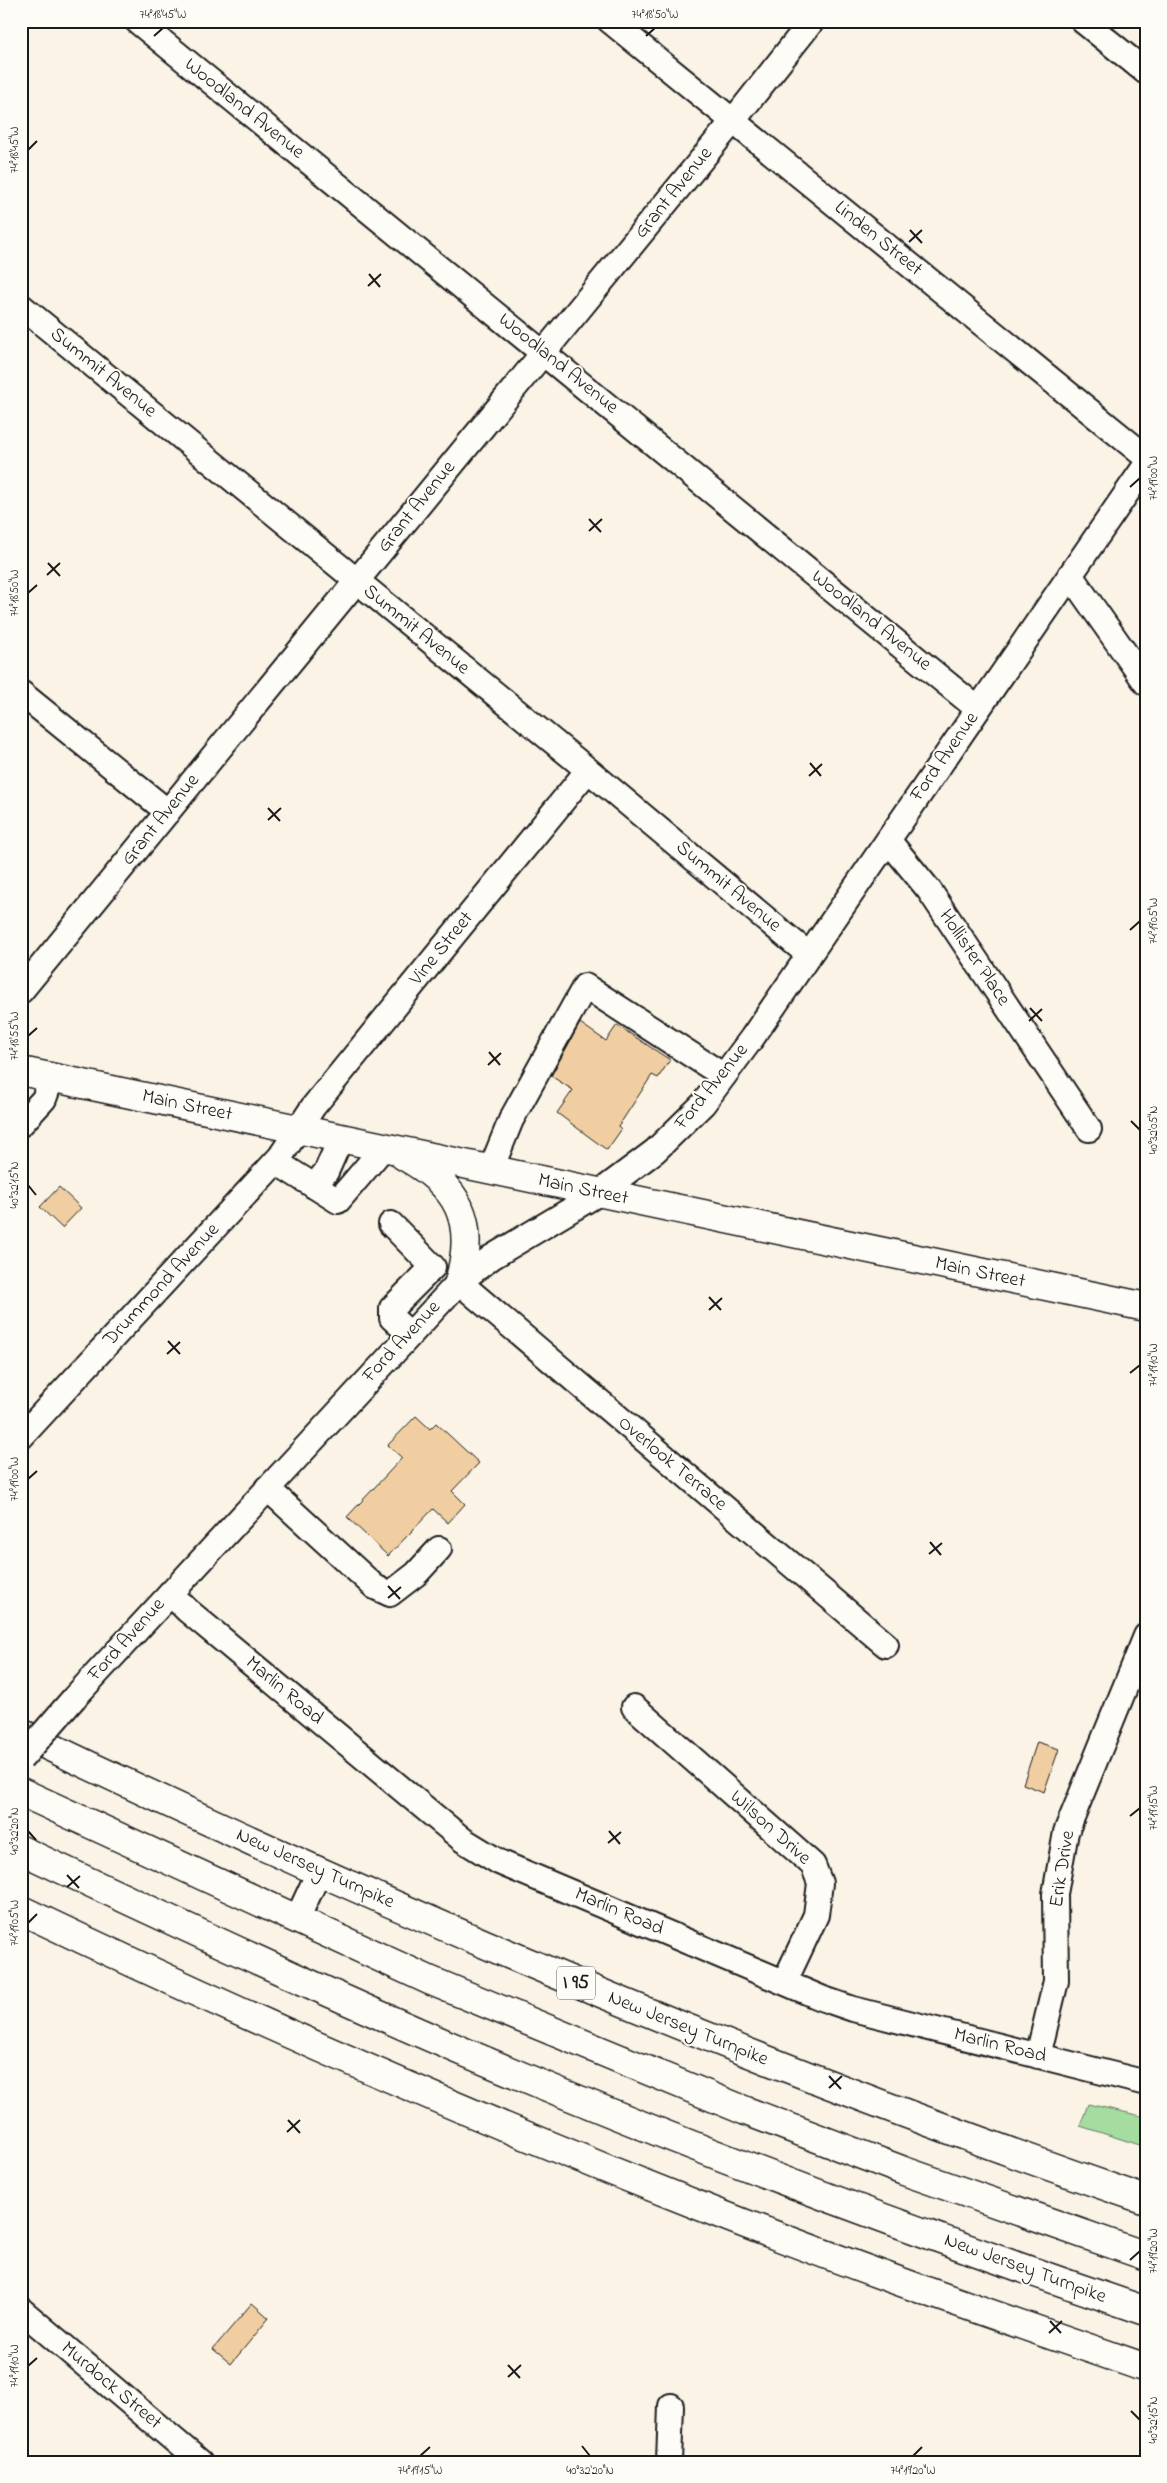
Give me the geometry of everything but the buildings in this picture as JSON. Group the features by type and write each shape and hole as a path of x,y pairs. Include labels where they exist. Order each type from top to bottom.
{"main road":[{"name":"Main Street","path":"21,1071 1146,1307"},
{"path":"384,1147 406,1158 434,1177 454,1197 461,1208 467,1241 453,1288"},
{"name":"New Jersey Turnpike","path":"21,1732 319,1872 596,1992 922,2120 1146,2200"},
{"path":"21,1792 429,1980 746,2111 904,2171 1146,2256"},
{"name":"New Jersey Turnpike","path":"21,1850 287,1974 570,2096 888,2220 1146,2311"},
{"path":"21,1910 264,2023 540,2141 716,2212 879,2274 1146,2368"}],"street":[{"name":"Woodland Avenue","path":"137,21 544,352 978,709"},
{"name":"Linden Street","path":"610,21 1146,457"},
{"name":"Grant Avenue","path":"21,991 733,121 812,21"},
{"path":"1083,21 1146,72"},
{"name":"Summit Avenue","path":"21,306 588,770 809,955"},
{"name":"Ford Avenue","path":"21,1759 170,1593 453,1288 492,1257 599,1193 636,1166 676,1132 703,1104 809,955 1146,465"},
{"path":"1070,575 1146,683"},
{"path":"21,693 168,812"},
{"name":"Vine Street","path":"298,1129 313,1107 588,770"},
{"name":"Hollister Place","path":"888,840 929,890 1089,1128"},
{"path":"491,1170 511,1120 585,986 724,1076"},
{"path":"21,1124 44,1099 52,1077"},
{"name":"Drummond Avenue","path":"21,1437 276,1162 288,1148 298,1129"},
{"path":"314,1186 326,1172 341,1138"},
{"path":"276,1162 338,1201 384,1147"},
{"path":"391,1224 433,1267 392,1308 392,1318 410,1334"},
{"name":"Overlook Terrace","path":"426,1274 453,1288 886,1646"},
{"path":"267,1488 375,1587 390,1594 416,1574 439,1548"},
{"name":"Marlin Road","path":"170,1593 187,1610 463,1840 500,1862 853,2009 1146,2083"},
{"name":"Erik Drive","path":"1038,2056 1056,1982 1055,1894 1066,1832 1146,1636"},
{"name":"Wilson Drive","path":"634,1707 813,1865 820,1883 816,1915 785,1981"},
{"path":"297,1919 319,1872"},
{"name":"Murdock Street","path":"21,2310 200,2462"},
{"path":"669,2462 672,2406"}],"green space":[{"path":"1088,2104 1146,2117 1146,2147 1080,2126"}]}
